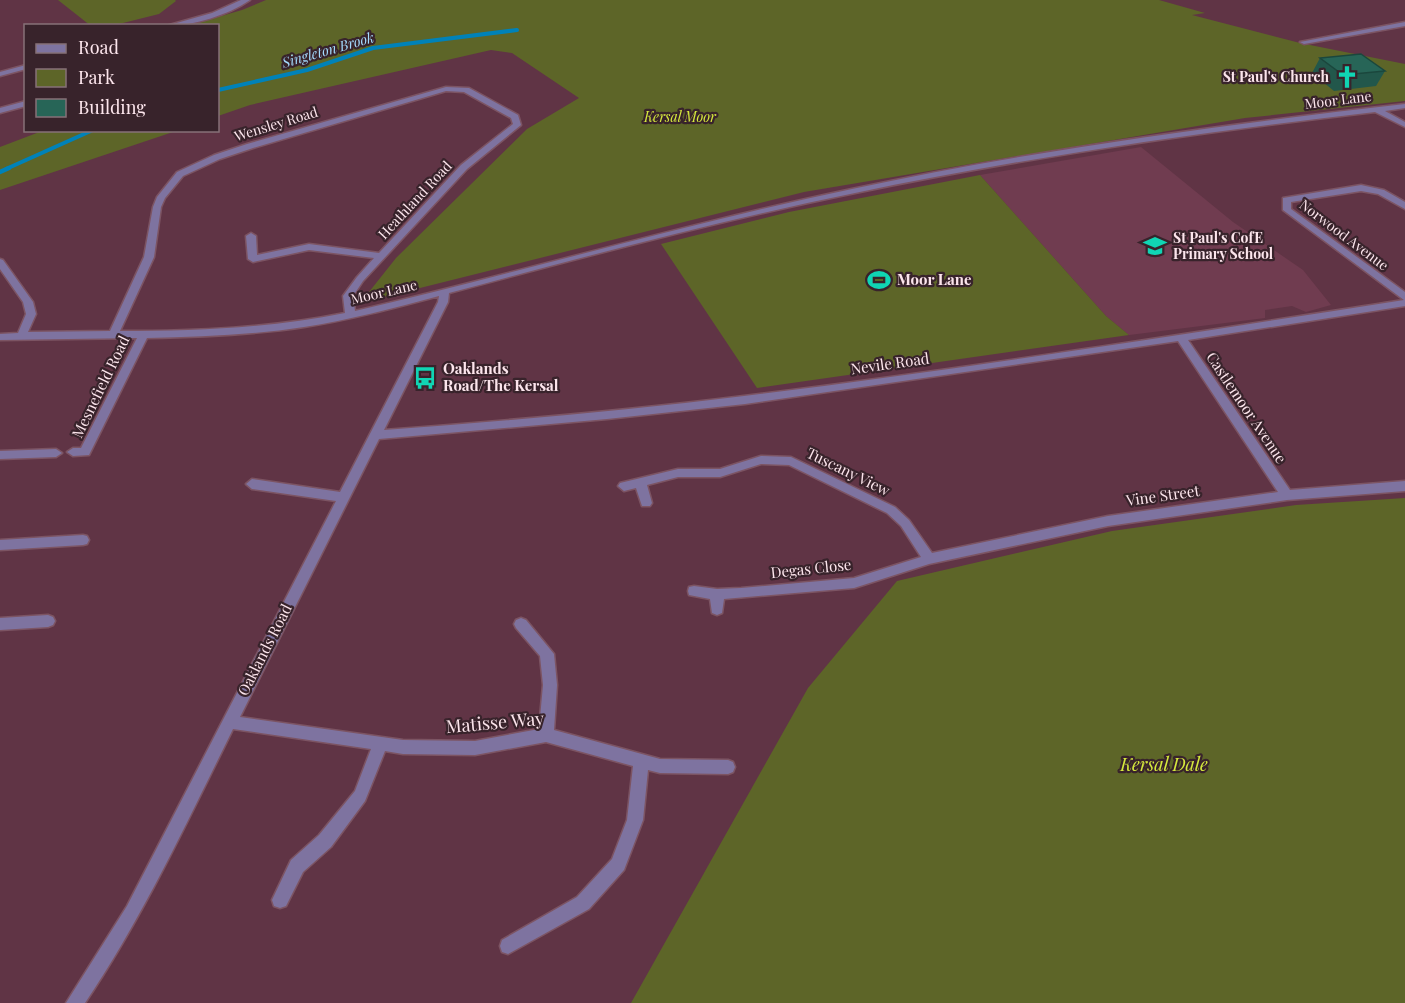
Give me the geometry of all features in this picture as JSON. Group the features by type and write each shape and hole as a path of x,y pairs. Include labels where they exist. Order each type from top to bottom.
{"street":[{"path":"176,24 214,14 247,0"},
{"path":"1304,42 1405,24"},
{"path":"0,74 24,68"},
{"name":"Wensley Road","path":"112,336 149,257 157,207 161,197 173,181 192,168 250,146 446,89 466,90 515,117"},
{"path":"0,111 24,104"},
{"name":"Moor Lane","path":"0,337 22,335 143,336 279,327 351,314 676,232 868,188 1190,132 1405,106"},
{"path":"1376,110 1405,125"},
{"name":"Heathland Road","path":"351,314 348,296 381,256 464,167 514,129 518,122 515,117"},
{"name":"Norwood Avenue","path":"1405,206 1381,192 1361,188 1286,200 1287,210 1405,297"},
{"path":"251,236 252,258 309,247 381,256"},
{"path":"0,262 28,302 31,315 22,335"},
{"name":"Oaklands Road","path":"75,1003 134,912 228,722 443,302 444,292"},
{"name":"Nevile Road","path":"376,435 577,418 746,400 1181,338 1405,303"},
{"name":"Mesnefield Road","path":"79,452 143,336"},
{"name":"Castlemoor Avenue","path":"1181,338 1287,495"},
{"path":"0,455 56,453"},
{"name":"Tuscany View","path":"624,486 678,473 720,473 761,460 791,461 891,510 906,523 929,560"},
{"path":"640,482 646,503"},
{"path":"252,484 343,497"},
{"name":"Vine Street","path":"929,560 1108,521 1287,495 1405,486"},
{"path":"0,545 82,540"},
{"name":"Degas Close","path":"694,591 717,594 854,583 929,560"},
{"path":"717,594 717,609"},
{"path":"0,624 48,621"},
{"path":"521,624 547,654 550,685 546,735"},
{"name":"Matisse Way","path":"228,722 403,747 476,748 546,735 660,766 728,767"},
{"path":"280,900 297,866 325,841 360,796 381,744"},
{"path":"508,946 583,903 618,864 635,820 641,761"}],"shaded area":[{"name":"St Paul's CofE Primary School","path":"1141,147 1233,222 1303,270 1331,305 1306,312 1292,306 1265,310 1265,318 1129,335 1106,316 980,175"}],"green space":[{"path":"58,0 176,1 159,14 119,24 88,24"},
{"name":"Kersal Moor","path":"266,0 1159,0 1205,13 1192,15 1300,43 1405,64 1405,101 1245,118 804,192 384,297 369,292 396,258 527,129 579,98 512,53 491,50 250,105 219,116 219,24 194,24 242,10"},
{"path":"39,132 173,132 0,190 0,147"},
{"name":"Moor Lane","path":"980,175 1106,316 1129,335 757,388 661,244 789,212"},
{"name":"Kersal Dale","path":"1405,498 1405,1003 631,1003 808,688 897,581 1112,531 1296,505"}],"building":[{"path":"1361,54 1385,71 1343,75 1320,58"}],"waterway":[{"name":"Singleton Brook","path":"219,90 307,70 373,48 517,30"},
{"name":"Singleton Brook","path":"6,169 89,132"},
{"name":"Singleton Brook","path":"0,172 9,168"}],"place":[{"name":"St Paul's Church","path":"1347,77"},
{"name":"St Paul's CofE Primary School","path":"1155,246"},
{"name":"Moor Lane","path":"879,280"},
{"name":"Oaklands Road/The Kersal","path":"425,378"}]}
